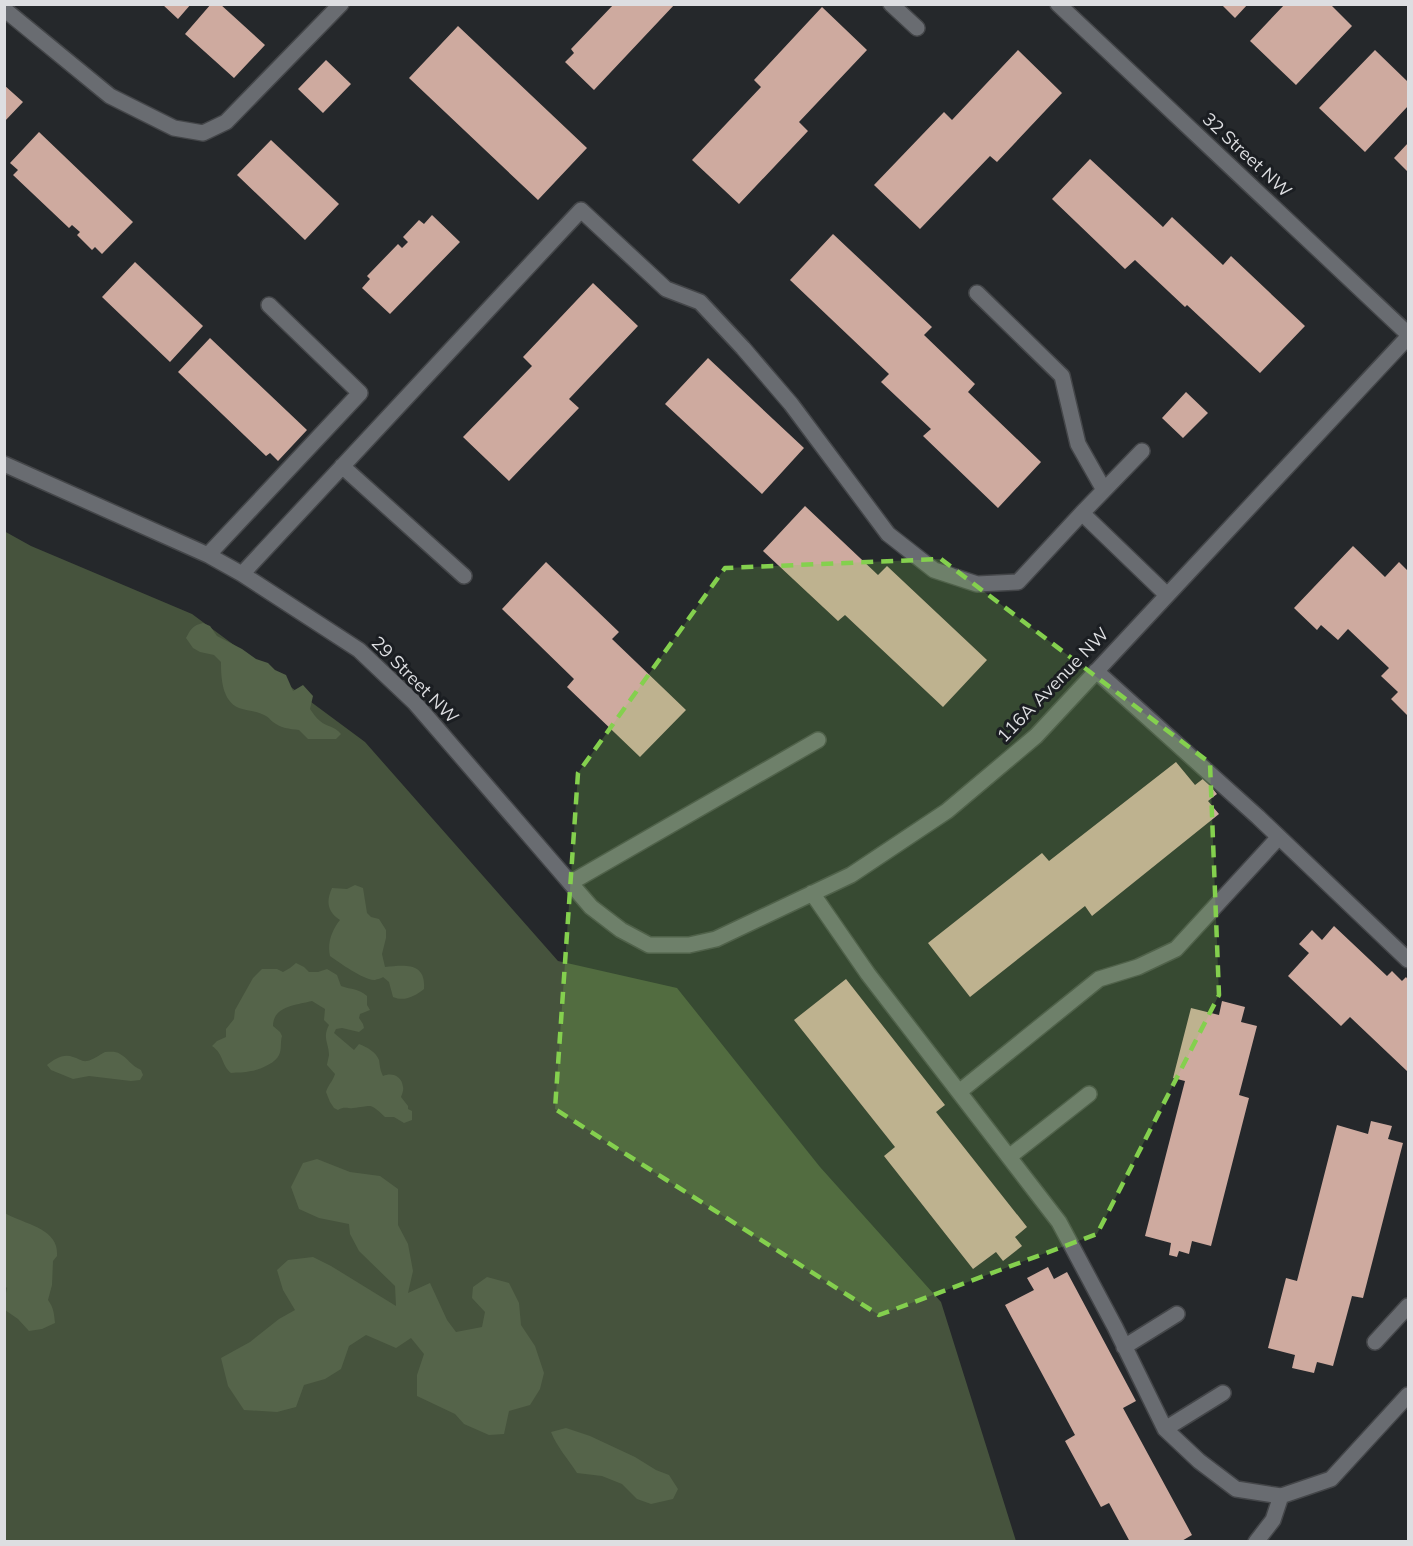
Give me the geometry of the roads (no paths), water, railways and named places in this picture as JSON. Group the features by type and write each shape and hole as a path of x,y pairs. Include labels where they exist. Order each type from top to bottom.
{"street":[{"path":"4,9 110,96 174,128 203,133 226,122 341,4"},
{"path":"891,4 917,28"},
{"name":"32 Street NW","path":"1058,4 1408,335"},
{"path":"242,574 581,210 666,289 700,302 744,348 791,404 888,534 934,570 977,584 1018,582 1142,451"},
{"path":"977,293 1062,376 1078,444 1104,490"},
{"path":"208,555 360,393 269,305"},
{"name":"116A Avenue NW","path":"649,945 689,945 716,939 851,874 947,811 1036,736 1408,335"},
{"name":"29 Street NW","path":"4,464 208,555 242,574 359,650 415,703 591,907 621,930 649,945"},
{"path":"342,466 464,576"},
{"path":"1082,513 1167,595"},
{"path":"1096,671 1279,837 1408,960"},
{"path":"570,883 818,740"},
{"path":"959,1092 1099,980 1138,967 1176,949 1279,837"},
{"path":"812,893 868,974 1059,1222 1165,1429 1199,1461 1236,1489 1281,1496 1331,1479 1408,1395"},
{"path":"1009,1157 1089,1094"},
{"path":"1375,1342 1408,1306"},
{"path":"1124,1347 1178,1314"},
{"path":"1165,1429 1223,1393"},
{"path":"1256,1542 1273,1520 1281,1496"}]}
